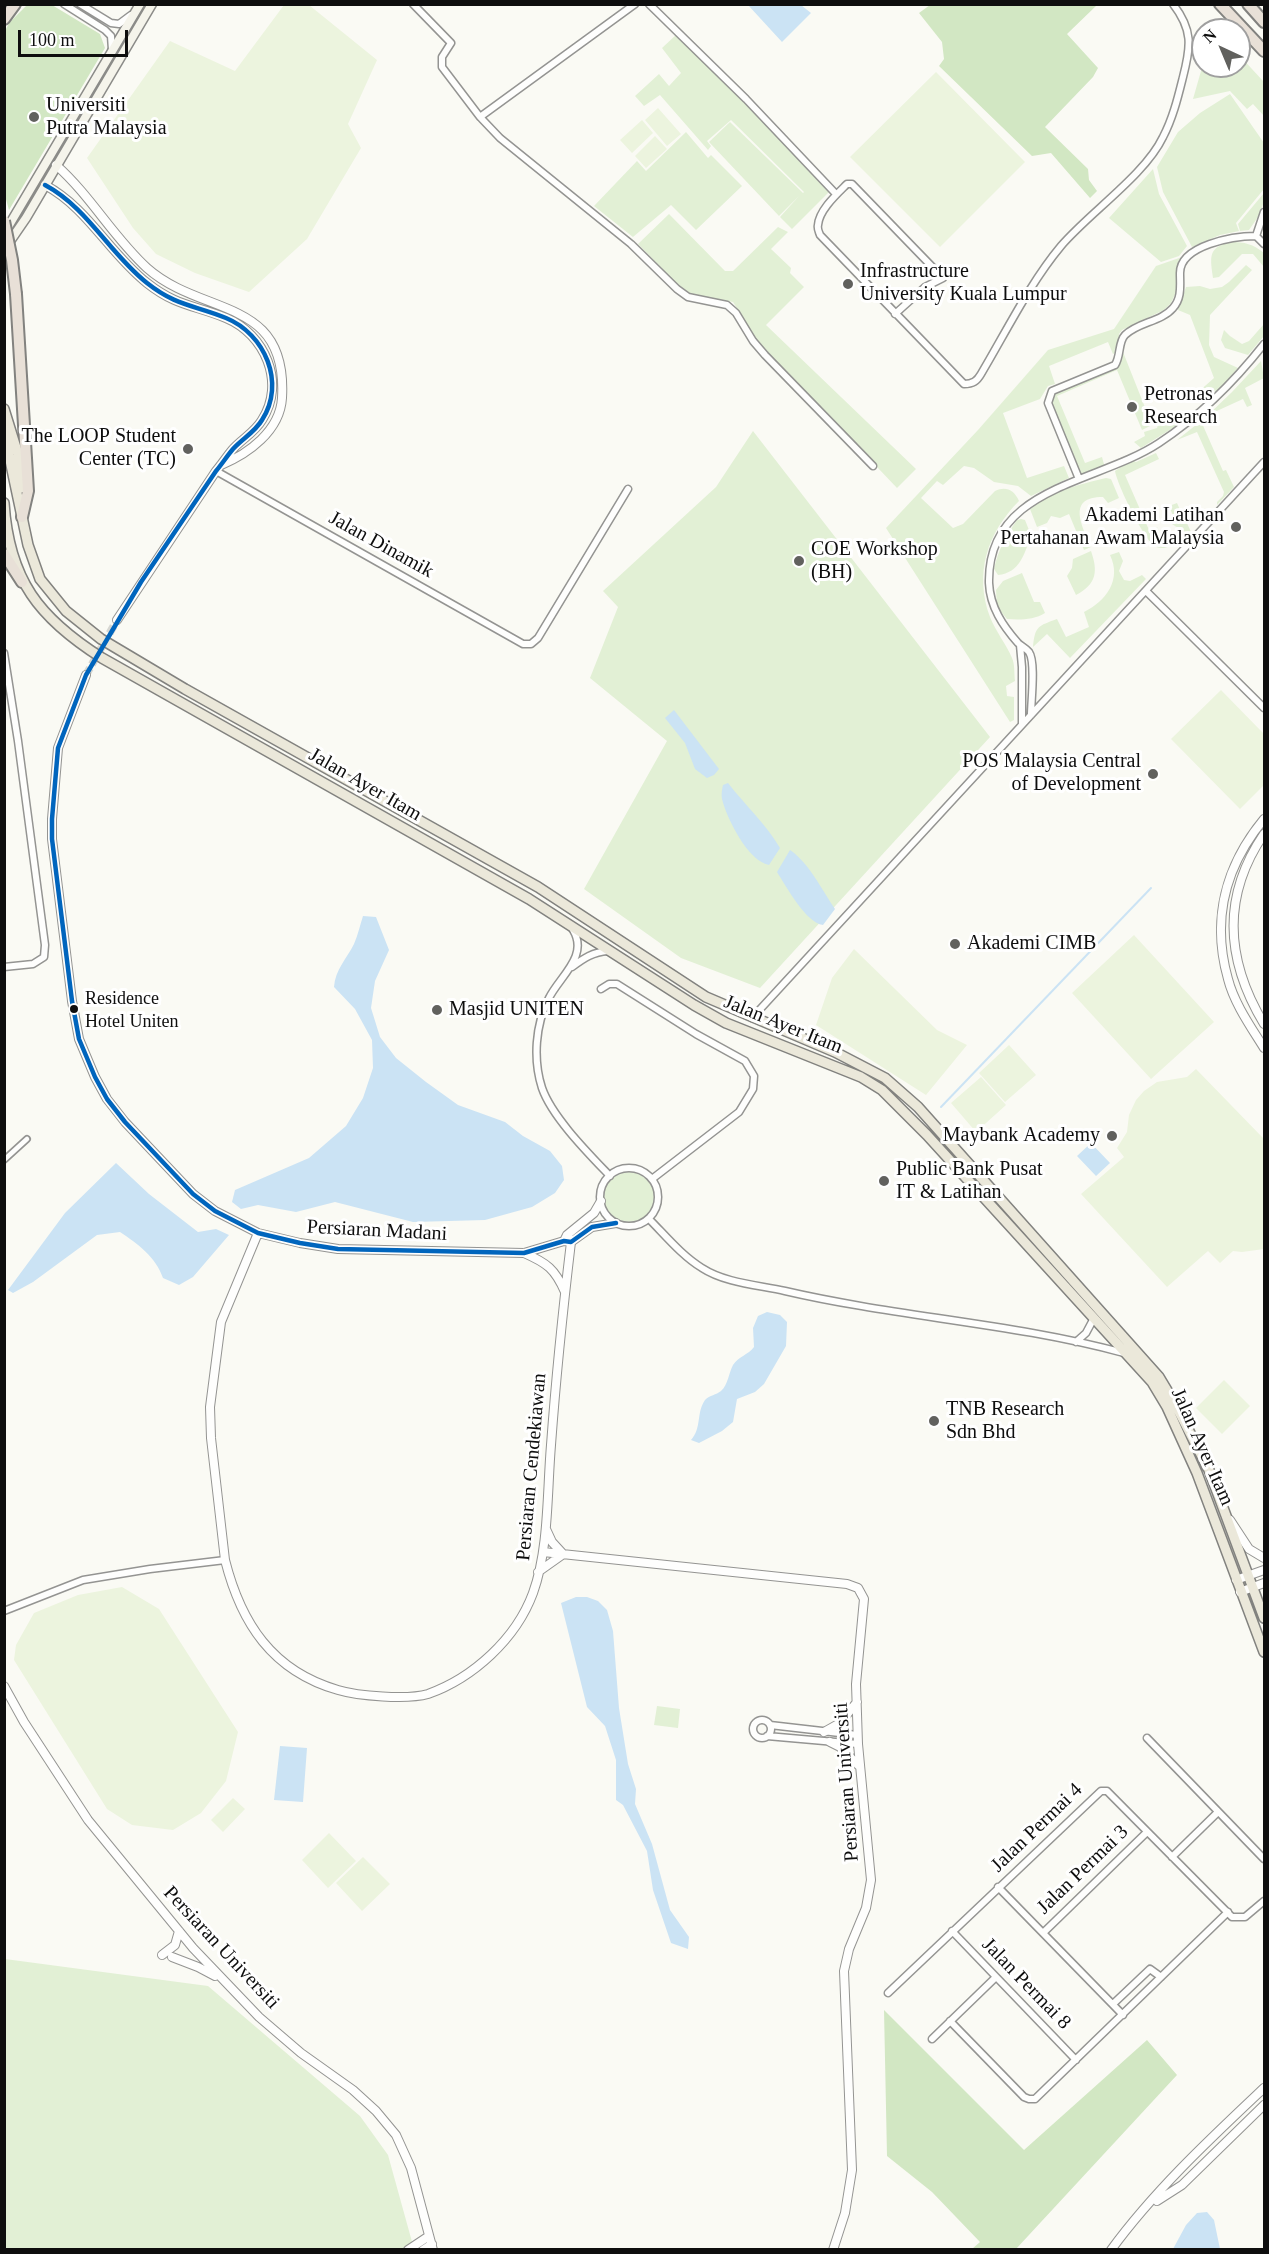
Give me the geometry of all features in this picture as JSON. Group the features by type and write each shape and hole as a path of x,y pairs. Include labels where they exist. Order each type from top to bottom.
{"highway":[{"path":"4,19 15,4"},
{"path":"1220,4 1264,51"},
{"path":"1248,4 1264,22"},
{"path":"4,221 16,294 28,491 22,517"},
{"path":"4,554 22,582"}],"main road":[{"path":"4,250 152,4"},
{"path":"4,232 139,6"},
{"path":"4,409 18,454 22,491 20,503"},
{"path":"4,432 20,503"},
{"name":"Jalan Ayer Itam","path":"20,503 28,545 40,579 66,611 101,639 185,689 538,887 706,998 835,1052 885,1078 918,1107 1159,1377 1209,1470 1252,1588 1264,1614"},
{"path":"5,505 9,536 22,582"},
{"name":"Jalan Ayer Itam","path":"22,582 52,621 76,642 111,663 529,899 573,929 726,1023 834,1065 861,1077 882,1090 927,1135 1152,1382 1167,1407 1197,1473 1264,1652"}],"street":[{"path":"64,4 111,36 112,53"},
{"path":"80,4 111,23 120,24 139,6"},
{"path":"413,4 451,43 442,57 442,67 480,117 500,138 631,244 677,289 688,297 727,305 736,313 753,341 765,355 873,466"},
{"path":"480,117 635,4"},
{"path":"649,4 767,120 836,194"},
{"path":"895,314 925,287 943,278 852,184 847,184 836,194 824,211 818,225 820,236 895,314 964,384 977,381 1047,265 1061,246 1129,179 1162,139 1176,105 1188,51 1186,24 1173,4"},
{"path":"56,165 88,198 147,267 174,287 248,317 272,344 280,364 283,381 282,406 273,427 240,458 218,468"},
{"path":"45,184 61,193 77,207 140,277 159,292 193,308 226,318 240,326 262,348 270,365 273,381 271,400 262,421 233,449 218,468 117,620"},
{"path":"77,207 88,198"},
{"path":"1256,236 1264,212"},
{"path":"96,229 107,221"},
{"path":"1256,236 1264,244"},
{"path":"1079,479 1048,403 1049,394 1115,364 1122,339 1127,333 1167,314 1175,307 1180,297 1182,281 1180,272 1183,260 1193,252 1226,239 1256,236"},
{"path":"193,308 197,298"},
{"path":"251,336 259,327"},
{"path":"1031,715 1032,665 1029,652 1020,645 995,612 989,583 995,552 1001,535 1011,518 1023,507 1053,489 1137,456 1183,426 1229,385 1264,344"},
{"path":"752,1018 1264,462"},
{"name":"Jalan Dinamik","path":"218,468 523,644 531,644 538,638 628,489"},
{"path":"1146,591 1264,708"},
{"path":"1020,645 1022,725"},
{"path":"4,653 45,945 44,957 33,964 4,967"},
{"name":"Persiaran Madani","path":"86,675 58,748 52,839 72,1001 79,1039 107,1099 135,1134 193,1194 215,1211 258,1233 338,1249 524,1253"},
{"path":"1264,819 1247,840 1230,874 1222,912 1221,943 1228,980 1264,1048"},
{"path":"1264,834 1245,869 1234,911 1234,941 1239,973 1264,1024"},
{"path":"573,929 579,939 579,949 569,970 548,1000 537,1035 537,1068 543,1090 549,1101 576,1140 610,1176"},
{"path":"569,970 586,957 597,952 609,951"},
{"path":"601,989 609,984 617,984 696,1034 745,1061 754,1076 753,1089 739,1112 652,1179"},
{"path":"4,1160 27,1139"},
{"path":"524,1253 567,1239 592,1227 616,1223 635,1226 649,1219 658,1202 658,1192 652,1179 644,1172 629,1168 618,1171 610,1176 601,1190 604,1212 616,1223"},
{"path":"567,1239 594,1213 601,1201"},
{"path":"649,1219 688,1258 717,1276 813,1298 1076,1341 1128,1354"},
{"name":"Persiaran Cendekiawan","path":"258,1233 221,1322 210,1407 211,1438 225,1560 241,1608 258,1635 285,1663 299,1673 332,1688 345,1692 388,1696 426,1694 462,1677 500,1646 518,1623 533,1593 543,1552 565,1292 567,1239"},
{"path":"524,1253 551,1268 559,1277 565,1292"},
{"path":"1076,1341 1086,1333 1094,1318"},
{"path":"1223,1508 1249,1550 1264,1558"},
{"path":"538,1572 563,1554 552,1542 545,1525"},
{"name":"Persiaran Universiti","path":"543,1552 834,1583 858,1588 864,1599 856,1684 857,1740 870,1880 866,1908 849,1949 844,1971 852,2170 845,2213 834,2250"},
{"path":"4,1611 83,1580 225,1560"},
{"path":"1236,1580 1264,1570"},
{"path":"1240,1592 1264,1583"},
{"name":"Persiaran Universiti","path":"4,1686 24,1722 88,1820 179,1931 222,1980 259,2017 301,2053 353,2090 376,2111 396,2135 420,2196 431,2243"},
{"path":"824,1732 840,1723 857,1702"},
{"path":"759,1721 765,1721 770,1725 824,1732 857,1740 830,1742 775,1735 761,1737 756,1735 753,1727 759,1721"},
{"path":"767,1736 770,1725"},
{"path":"1147,1738 1264,1859"},
{"path":"830,1742 844,1751 860,1767"},
{"name":"Jalan Permai 4","path":"888,1993 1101,1791 1107,1791 1228,1912"},
{"path":"1172,1857 1218,1812"},
{"name":"Jalan Permai 3","path":"1042,1933 1147,1832"},
{"path":"998,1887 1123,2015"},
{"path":"950,2021 1024,2097 1035,2098 1228,1912 1236,1918 1245,1917 1264,1901"},
{"path":"162,1955 175,1945 179,1931"},
{"name":"Jalan Permai 8","path":"952,1931 1076,2060"},
{"path":"172,1957 222,1980"},
{"path":"1113,2004 1150,1969 1161,1977"},
{"path":"932,2039 996,1977"},
{"path":"1112,2250 1127,2228 1218,2132 1264,2088"},
{"path":"1148,2207 1182,2185 1264,2105"},
{"path":"1218,2132 1227,2140"},
{"path":"408,2250 431,2243"},
{"path":"423,2250 431,2243"}],"green space":[{"name":"Universiti Putra Malaysia","path":"28,4 52,5 100,34 105,48 9,210 4,192 5,31 9,23"},
{"path":"1094,4 1096,6 1067,34 1098,68 1093,77 1045,127 1088,169 1089,180 1097,191 1090,198 1051,153 1032,156 939,66 944,59 942,42 919,13 930,5"},
{"path":"284,5 309,5 377,60 348,124 361,148 307,239 249,292 195,273 156,254 133,228 87,158 170,41 235,71"},
{"path":"677,34 830,191 792,229 780,217 799,196 779,216 709,142 730,122 804,192 731,120 707,141 711,146 708,150 660,95 644,106 635,96 659,74 669,86 681,73 662,48"},
{"path":"1251,68 1264,82 1264,116 1253,104 1247,109 1230,91 1193,99 1199,78 1251,78"},
{"path":"936,72 1025,162 940,247 850,157"},
{"path":"1230,94 1264,143 1264,189 1236,223 1239,231 1220,235 1192,247 1163,192 1157,167 1178,132 1200,113"},
{"path":"658,108 681,134 667,146 645,120"},
{"path":"642,120 653,133 632,153 620,140"},
{"path":"686,132 708,158 711,155 742,186 696,230 671,205 633,237 594,206 637,161 646,171"},
{"path":"655,136 667,149 646,168 635,156"},
{"path":"1153,169 1159,194 1187,246 1179,256 1161,262 1109,218"},
{"path":"1264,193 1262,208 1255,222 1249,230 1240,231 1238,224"},
{"path":"669,214 725,271 733,271 778,227 788,232 771,249 791,268 790,273 804,287 766,325 916,469 897,488 759,343 733,302 692,295 676,283 638,244"},
{"path":"1230,242 1248,244 1260,250 1264,253 1264,267 1253,254 1242,254 1219,277 1213,278 1212,254 1218,247"},
{"path":"1182,257 1176,274 1178,288 1171,303 1164,310 1122,330 1119,334 1119,351 1113,354 1108,342 1049,366 1055,384 1048,386 1040,399 1003,413 1027,478 1064,466 1069,478 1031,496 1018,486 994,482 974,468 964,466 943,485 937,481 921,498 953,528 963,524 995,491 1009,490 1019,501 1008,513 992,540 984,570 983,585 990,617 1014,663 1015,681 1006,686 1007,696 1014,697 1014,720 1010,722 886,528 978,430 1048,350 1114,329 1156,266"},
{"path":"1246,265 1252,270 1210,315 1209,345 1214,357 1238,368 1218,390 1201,399 1197,393 1214,378 1190,315 1178,310 1186,287 1200,286 1210,289 1222,287"},
{"path":"1264,324 1264,336 1248,355 1225,348 1221,340 1224,330 1242,344 1249,341"},
{"path":"1123,352 1152,425 1142,430 1117,370 1057,396 1085,463 1102,457 1105,468 1081,477 1050,400 1051,395 1115,367 1122,358"},
{"path":"1261,361 1264,378 1245,388 1252,405 1247,407 1243,399 1208,415 1232,392"},
{"path":"1176,417 1178,420 1176,426 1141,448 1134,442 1145,436 1144,432 1157,428 1158,425"},
{"path":"1201,421 1223,471 1226,470 1234,487 1217,505 1224,492 1197,432 1177,440"},
{"path":"753,431 990,737 760,988 681,958 584,889 667,741 590,678 618,607 603,591 716,487"},
{"path":"1156,453 1159,459 1125,475 1149,530 1157,527 1161,535 1171,537 1173,542 1170,546 1163,548 1156,547 1145,535 1126,499 1115,471 1132,460 1136,462"},
{"path":"1106,478 1111,479 1119,498 1108,503 1103,497 1091,498 1081,507 1081,522 1091,547 1084,550 1069,514 1060,518 1051,516 1047,523 1037,527 1030,509 1038,502 1066,489"},
{"path":"1177,503 1181,512 1189,509 1191,514 1186,521 1191,532 1186,536 1172,524 1174,518 1169,506"},
{"path":"1017,520 1025,520 1031,535 1026,549 1017,566 998,575 994,569 1000,550"},
{"path":"1091,551 1095,565 1092,582 1076,595 1067,576 1072,568 1073,559"},
{"path":"1119,552 1123,561 1119,571 1124,580 1130,581 1142,575 1146,579 1070,658 1047,634 1033,647 1036,631 1046,623 1057,619 1066,637 1089,627 1084,612 1099,602 1110,589 1114,573 1110,555"},
{"path":"1022,573 1034,602 1040,602 1045,613 1031,618 1007,619 997,607 996,590 1003,581"},
{"path":"1221,690 1264,734 1264,785 1240,809 1171,739"},
{"path":"1134,935 1214,1022 1151,1079 1072,993"},
{"path":"854,949 937,1030 967,1045 926,1095 816,1025 832,978"},
{"path":"1009,1045 1036,1075 1005,1102 979,1073"},
{"path":"1196,1069 1264,1139 1264,1249 1233,1251 1220,1263 1208,1251 1167,1287 1081,1194 1124,1157 1117,1148 1127,1132 1129,1115 1136,1100 1144,1091 1157,1082 1187,1077"},
{"path":"981,1077 1006,1105 976,1132 951,1103"},
{"path":"629,1172 638,1174 649,1183 654,1197 652,1206 643,1217 629,1222 620,1220 609,1211 604,1197 606,1188 615,1177"},
{"path":"1224,1380 1250,1406 1222,1434 1196,1408"},
{"path":"122,1587 159,1609 238,1732 226,1781 201,1813 173,1830 132,1825 107,1809 14,1660 16,1645 34,1613 78,1595"},
{"path":"657,1706 680,1709 678,1728 654,1725"},
{"path":"233,1798 245,1809 223,1832 211,1820"},
{"path":"329,1833 356,1861 328,1888 302,1860"},
{"path":"363,1857 390,1884 362,1911 336,1883"},
{"path":"5,1959 208,1986 360,2116 388,2155 414,2249 5,2250"},
{"path":"884,2010 1024,2150 1147,2040 1177,2075 1016,2249 972,2249 980,2242 932,2192 887,2156"}],"water":[{"path":"748,5 801,5 811,13 782,42"},
{"path":"674,710 719,769 714,775 707,778 695,769 685,743 665,718"},
{"path":"728,783 780,848 769,865 761,862 746,848 734,828 722,797 723,785"},
{"path":"790,850 809,869 835,909 823,925 817,923 803,911 777,872"},
{"path":"363,916 376,917 389,950 375,981 371,1008 380,1037 396,1058 458,1105 505,1122 523,1136 550,1151 562,1166 564,1180 555,1193 532,1207 485,1220 413,1222 335,1202 296,1212 258,1205 241,1209 232,1202 235,1190 309,1158 346,1126 363,1098 373,1068 372,1040 355,1009 334,987 339,970 355,941"},
{"path":"1091,1143 1110,1163 1096,1176 1077,1156"},
{"path":"116,1163 149,1194 198,1232 216,1229 229,1235 193,1277 179,1285 163,1278 151,1257 120,1232 97,1235 33,1282 13,1293 8,1290 65,1213"},
{"path":"767,1312 780,1315 787,1322 786,1346 764,1384 755,1392 737,1399 733,1422 722,1431 699,1443 691,1440 697,1431 702,1405 705,1400 723,1388 733,1365 754,1347 753,1328 758,1316"},
{"path":"576,1597 587,1597 598,1601 607,1610 613,1631 619,1708 628,1764 636,1789 635,1804 652,1844 670,1910 689,1937 688,1949 671,1943 653,1890 647,1851 623,1805 616,1800 616,1760 605,1726 587,1707 561,1603"},
{"path":"280,1746 307,1748 303,1802 274,1800"},
{"path":"1207,2212 1214,2220 1220,2249 1173,2249 1186,2225 1197,2213"}],"waterway":[{"path":"941,1107 1151,888"}],"tunnel":[{"path":"86,675 117,620"}],"transit line":[{"path":"45,185 74,206 133,271 157,291 176,301 240,325 261,348 268,361 271,376 272,391 269,406 262,420 233,449 216,471 141,582 86,675 58,748 52,839 72,1001 79,1039 107,1099 125,1122 193,1194 215,1211 258,1233 338,1249 524,1253 564,1241 571,1242 592,1227 616,1223"}],"place":[{"name":"Universiti Putra Malaysia","path":"34,117"},
{"name":"Infrastructure University Kuala Lumpur","path":"848,284"},
{"name":"Petronas Research","path":"1132,407"},
{"name":"The LOOP Student Center (TC)","path":"188,449"},
{"name":"Akademi Latihan Pertahanan Awam Malaysia","path":"1236,527"},
{"name":"COE Workshop (BH)","path":"799,561"},
{"name":"POS Malaysia Central of Development","path":"1153,774"},
{"name":"Akademi CIMB","path":"955,944"},
{"name":"Residence Hotel Uniten","path":"74,1009"},
{"name":"Masjid UNITEN","path":"437,1010"},
{"name":"Maybank Academy","path":"1112,1136"},
{"name":"Public Bank Pusat IT & Latihan","path":"884,1181"},
{"name":"TNB Research Sdn Bhd","path":"934,1421"}]}
